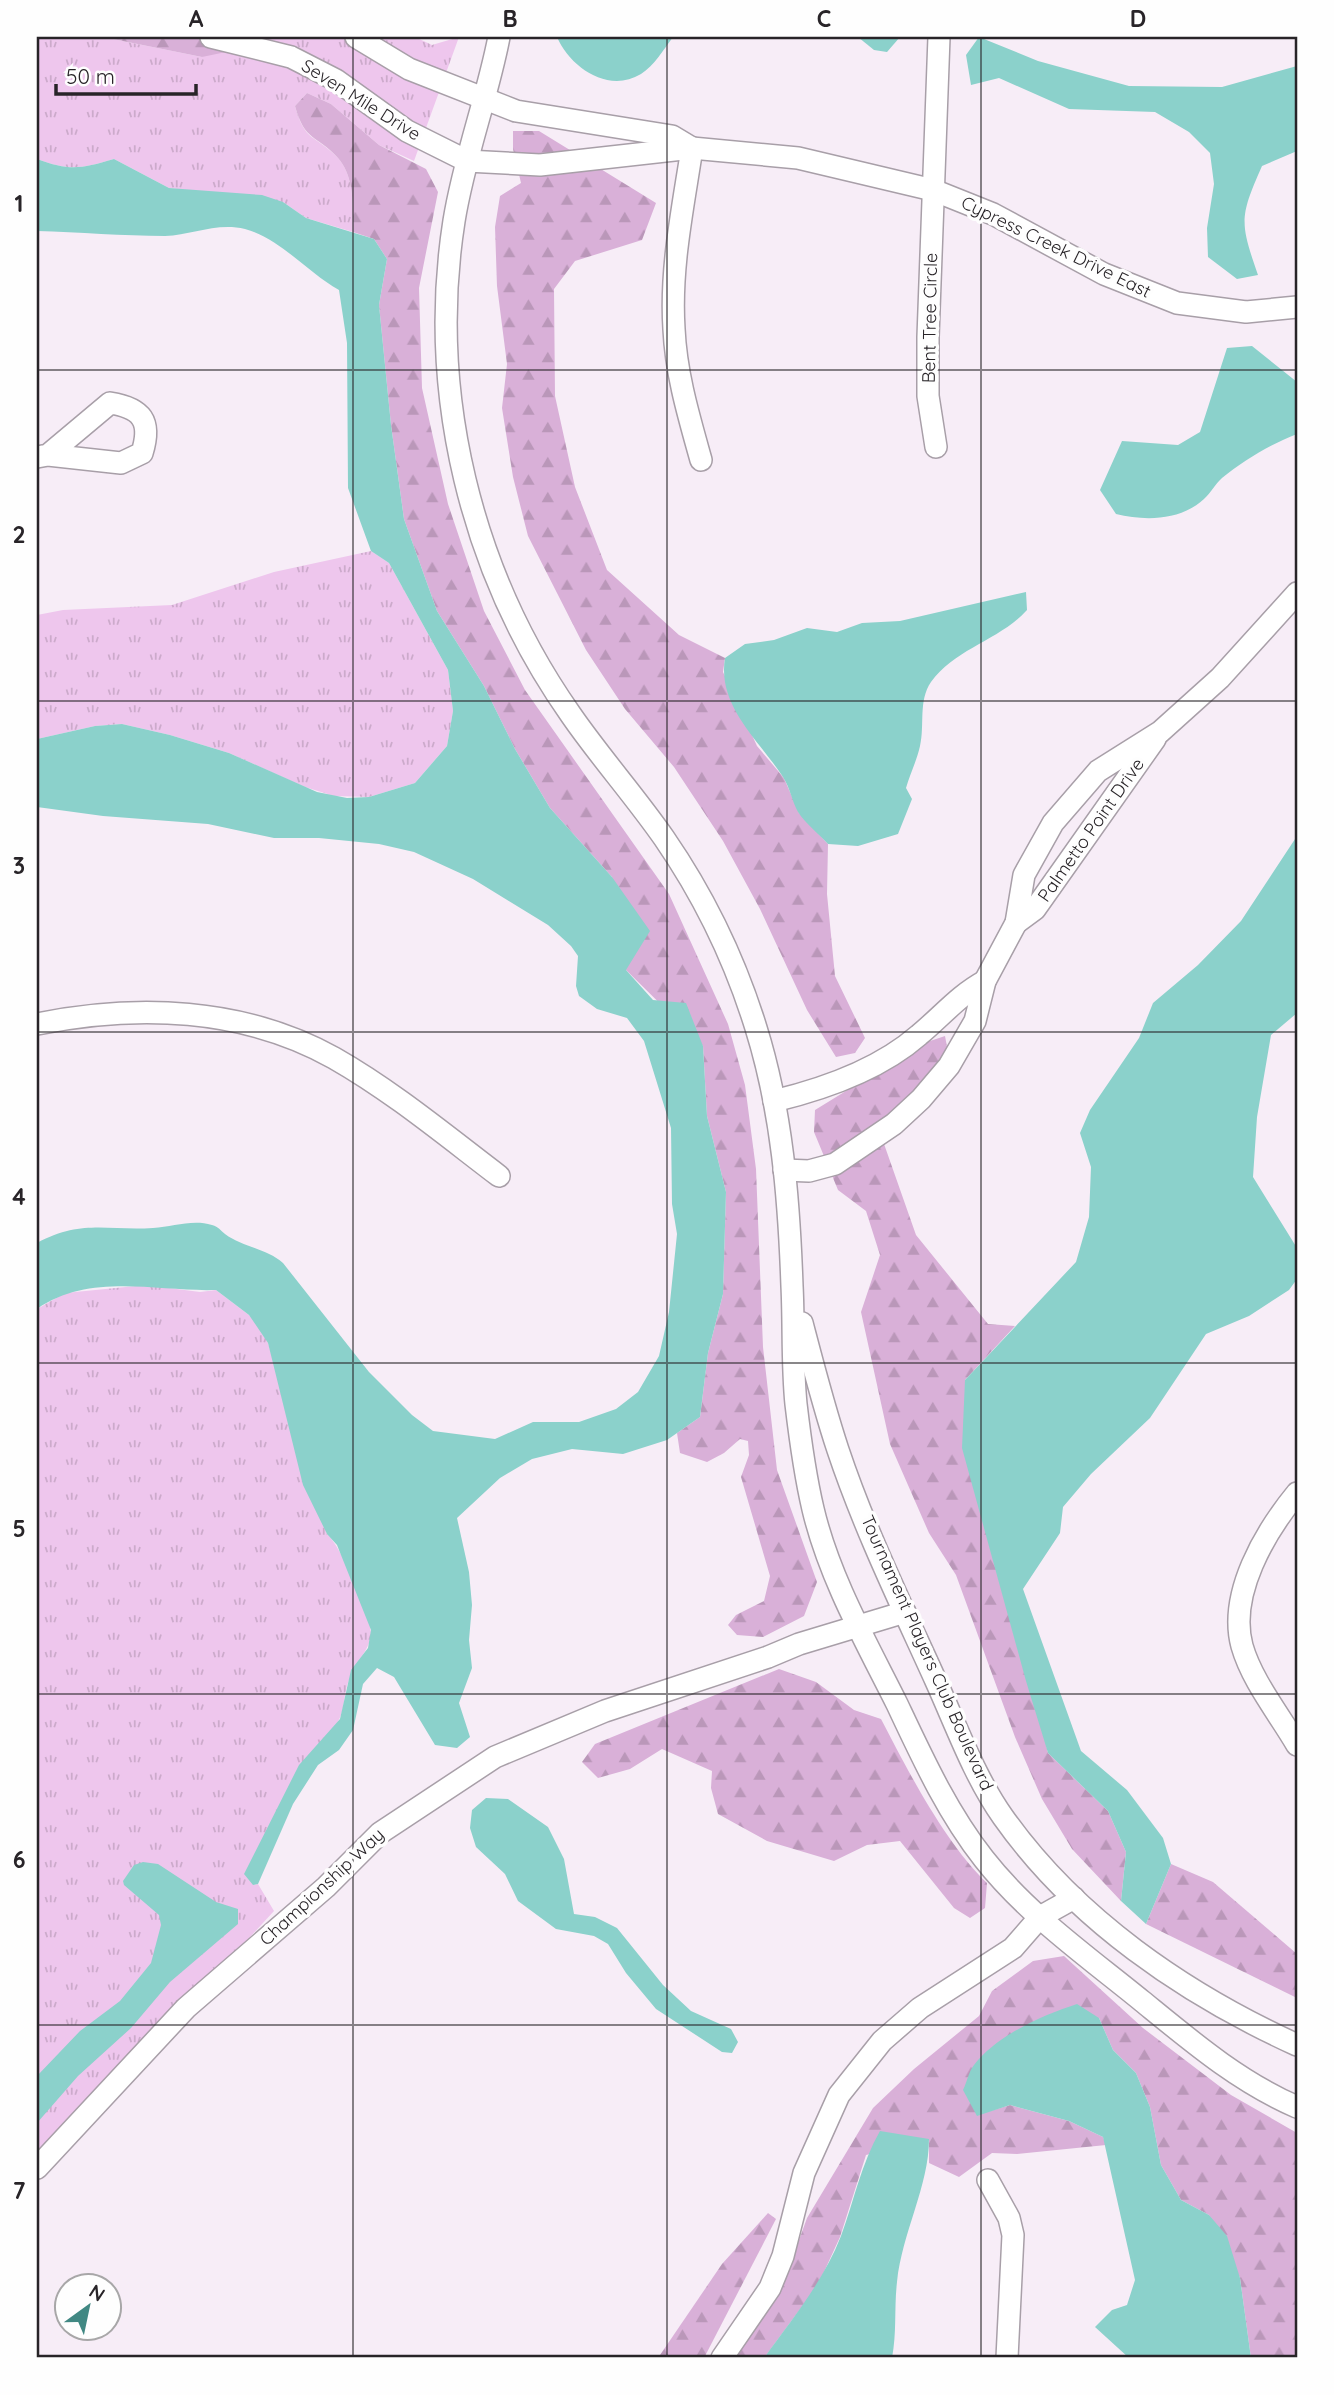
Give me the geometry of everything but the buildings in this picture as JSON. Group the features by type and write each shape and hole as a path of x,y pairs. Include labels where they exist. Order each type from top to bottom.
{"street":[{"name":"Seven Mile Drive","path":"211,37 291,57 336,80 407,131 467,161"},
{"path":"356,37 409,69 485,96"},
{"name":"Tournament Players Club Boulevard","path":"499,37 467,161 449,259 447,366 461,458 479,532 500,592 540,668 572,716 661,833 720,932 757,1031 774,1101 784,1170 792,1288 795,1400 813,1512 849,1610 935,1784 984,1860 1040,1917 1195,2045 1261,2092 1297,2107"},
{"name":"Bent Tree Circle","path":"936,447 928,396 939,37"},
{"name":"Cypress Creek Drive East","path":"485,96 516,111 672,136 692,148"},
{"name":"Cypress Creek Drive East","path":"467,161 540,165 692,148 798,158 933,190 1016,225 1147,293 1211,309 1246,312 1297,307"},
{"path":"692,148 676,250 673,302 681,388 701,460"},
{"name":"Palmetto Point Drive","path":"784,1170 809,1171 835,1164 894,1124 949,1066 975,1021 985,981 1016,923 1024,875 1052,823 1098,771 1160,732 1220,678 1297,593"},
{"name":"Palmetto Point Drive","path":"1016,923 1035,909 1160,732"},
{"name":"Palmetto Point Drive","path":"774,1101 831,1085 899,1051 965,992 985,981"},
{"path":"37,1024 110,1013 151,1012 243,1023 288,1037 331,1056 373,1082 499,1176"},
{"name":"Tournament Players Club Boulevard","path":"792,1288 839,1452 905,1612 971,1759 1003,1816 1074,1898 1106,1929 1218,2004 1297,2045"},
{"path":"1297,1493 1263,1544 1250,1574 1239,1621 1242,1645 1250,1667 1297,1745"},
{"name":"Championship Way","path":"37,2168 186,2008 326,1887 380,1833 436,1794 495,1757 557,1729 905,1612"},
{"path":"722,2358 770,2287 783,2256 804,2173 839,2095 870,2054 901,2025 948,1988 1013,1948 1040,1917 1074,1898"},
{"path":"988,2180 1009,2218 1013,2235 1007,2358"}],"green space":[{"path":"37,37 103,37 202,57 226,37 415,37 432,45 459,37 414,161 379,145 331,104 307,93 295,106 307,132 338,158 348,174 352,194 353,232 306,218 283,202 169,188 114,159 75,167 37,159"},
{"path":"103,37 226,37 226,52 202,57"},
{"path":"307,93 331,104 379,145 426,169 438,192 419,288 422,388 448,504 484,611 525,690 669,894 728,1024 745,1085 756,1169 763,1347 777,1470 817,1582 804,1616 763,1637 737,1635 728,1625 736,1615 764,1601 770,1576 741,1477 749,1455 748,1441 740,1439 724,1453 707,1462 680,1453 677,1433 700,1417 708,1353 723,1294 726,1192 707,1116 703,1046 626,970 612,877 550,808 515,749 484,686 437,611 404,519 379,305 387,259 374,239 353,232 352,194 348,174 338,158 307,132 295,106"},
{"path":"513,131 539,131 656,203 642,240 575,261 554,289 555,396 575,487 607,570 679,635 725,658 723,672 757,746 784,778 799,813 828,844 827,894 835,976 865,1038 855,1053 836,1057 807,1010 760,909 723,841 674,767 625,709 586,650 528,536 513,477 502,408 507,364 497,286 495,227 500,196 521,183 513,149"},
{"path":"371,551 389,563 448,670 453,711 447,746 415,783 369,797 334,796 305,787 229,753 122,724 95,726 37,739 37,615 63,610 172,605 274,572"},
{"path":"945,1036 948,1052 924,1083 877,1124 916,1235 988,1324 1015,1326 965,1380 1048,1753 1108,1811 1126,1852 1121,1901 1072,1849 1042,1799 1015,1737 956,1575 929,1533 890,1444 861,1312 880,1255 866,1211 838,1190 814,1132 815,1110 924,1043"},
{"path":"146,1285 200,1292 216,1290 259,1325 268,1343 327,1534 347,1565 371,1632 366,1649 351,1675 338,1722 324,1738 253,1885 258,1884 274,1911 37,2168 37,1309 65,1293"},
{"path":"779,1669 816,1682 854,1710 881,1719 942,1827 971,1867 987,1883 985,1908 970,1918 954,1908 900,1841 867,1845 834,1861 767,1841 718,1814 711,1788 712,1771 662,1749 630,1769 598,1778 582,1762 595,1744"},
{"path":"1171,1864 1213,1882 1297,1954 1297,1998 1146,1924"},
{"path":"1064,1956 1143,2028 1231,2095 1297,2133 1297,2358 1251,2358 1240,2278 1209,2215 1181,2200 1161,2165 1150,2107 1136,2073 1113,2050 1099,2018 977,2115 1010,2105 1069,2121 1103,2137 1106,2145 1017,2154 992,2153 959,2177 929,2163 929,2139 866,2155 840,2237 818,2285 764,2358 734,2358 785,2279 807,2218 873,2108 914,2069 979,2016 992,1991 1033,1961"},
{"path":"768,2213 776,2219 704,2358 658,2358 722,2264"}],"shaded area":[{"path":"557,37 673,37 646,71 616,81 603,79 581,67 563,48"},
{"path":"858,37 900,37 887,52 874,50"},
{"path":"979,37 1038,61 1129,86 1222,87 1297,66 1297,151 1262,166 1246,210 1245,231 1258,275 1237,279 1208,257 1207,228 1214,184 1210,153 1189,132 1155,112 1069,109 999,78 971,85 966,55"},
{"path":"37,159 75,167 114,159 169,188 262,195 283,202 306,218 374,239 387,259 379,305 404,519 437,611 484,686 515,749 550,808 612,877 650,931 626,970 653,1000 686,1003 703,1046 707,1116 726,1192 723,1294 708,1353 700,1417 667,1440 623,1454 572,1449 532,1459 500,1478 457,1518 469,1572 472,1605 469,1640 472,1668 459,1703 470,1737 457,1748 435,1745 394,1677 377,1668 363,1684 353,1730 339,1750 318,1765 293,1804 258,1884 253,1885 244,1874 299,1765 340,1719 351,1670 368,1648 371,1630 337,1545 327,1534 303,1485 268,1343 249,1315 216,1290 124,1286 79,1291 57,1298 37,1309 37,1243 81,1228 137,1229 197,1223 214,1226 283,1263 369,1372 412,1415 433,1431 495,1439 533,1422 579,1422 616,1409 638,1392 659,1356 669,1312 677,1234 672,1204 671,1128 644,1041 627,1018 597,1009 579,996 576,986 578,956 571,946 548,925 473,879 414,852 379,844 319,838 274,838 208,824 103,816 37,807 37,739 95,726 122,724 229,753 317,792 347,798 369,797 415,783 447,746 453,711 448,670 389,563 371,551 348,488 347,343 339,290 270,240 235,227 165,236 37,231"},
{"path":"1252,346 1297,382 1297,434 1239,465 1220,480 1204,499 1184,512 1150,518 1116,514 1100,490 1122,441 1178,445 1200,432 1227,348"},
{"path":"1026,592 1027,610 1004,629 941,670 927,689 920,746 906,788 912,799 898,834 858,846 828,844 798,812 783,777 742,722 727,692 725,658 745,644 774,640 807,628 837,632 862,623 900,621"},
{"path":"1297,836 1297,1013 1271,1035 1257,1117 1253,1177 1297,1248 1297,1279 1289,1290 1249,1316 1206,1334 1150,1418 1091,1474 1063,1507 1060,1533 1023,1589 1081,1751 1127,1790 1163,1838 1171,1864 1146,1924 1121,1901 1126,1852 1108,1811 1048,1753 962,1448 965,1380 1076,1262 1089,1217 1091,1167 1080,1133 1090,1110 1139,1038 1153,1003 1198,965 1241,921"},
{"path":"486,1798 508,1799 548,1827 564,1859 574,1914 595,1917 617,1928 663,1985 691,2011 731,2029 738,2042 732,2053 722,2052 656,2009 626,1973 608,1944 594,1936 556,1929 518,1901 505,1874 476,1847 470,1828 472,1810"},
{"path":"143,1862 158,1864 216,1902 238,1909 238,1924 170,1982 131,2028 78,2076 37,2123 37,2076 80,2031 120,2001 151,1963 161,1925 159,1915 124,1885 123,1881 134,1865"},
{"path":"1077,2004 1099,2018 1113,2050 1136,2073 1150,2107 1161,2165 1181,2200 1209,2215 1227,2236 1240,2278 1251,2358 1129,2358 1095,2327 1112,2310 1127,2305 1135,2280 1103,2137 1069,2121 1010,2105 977,2116 963,2090 972,2067 995,2044 1036,2020"},
{"path":"880,2131 929,2139 925,2174 900,2264 892,2358 764,2358 806,2300 834,2253 863,2169"}]}
